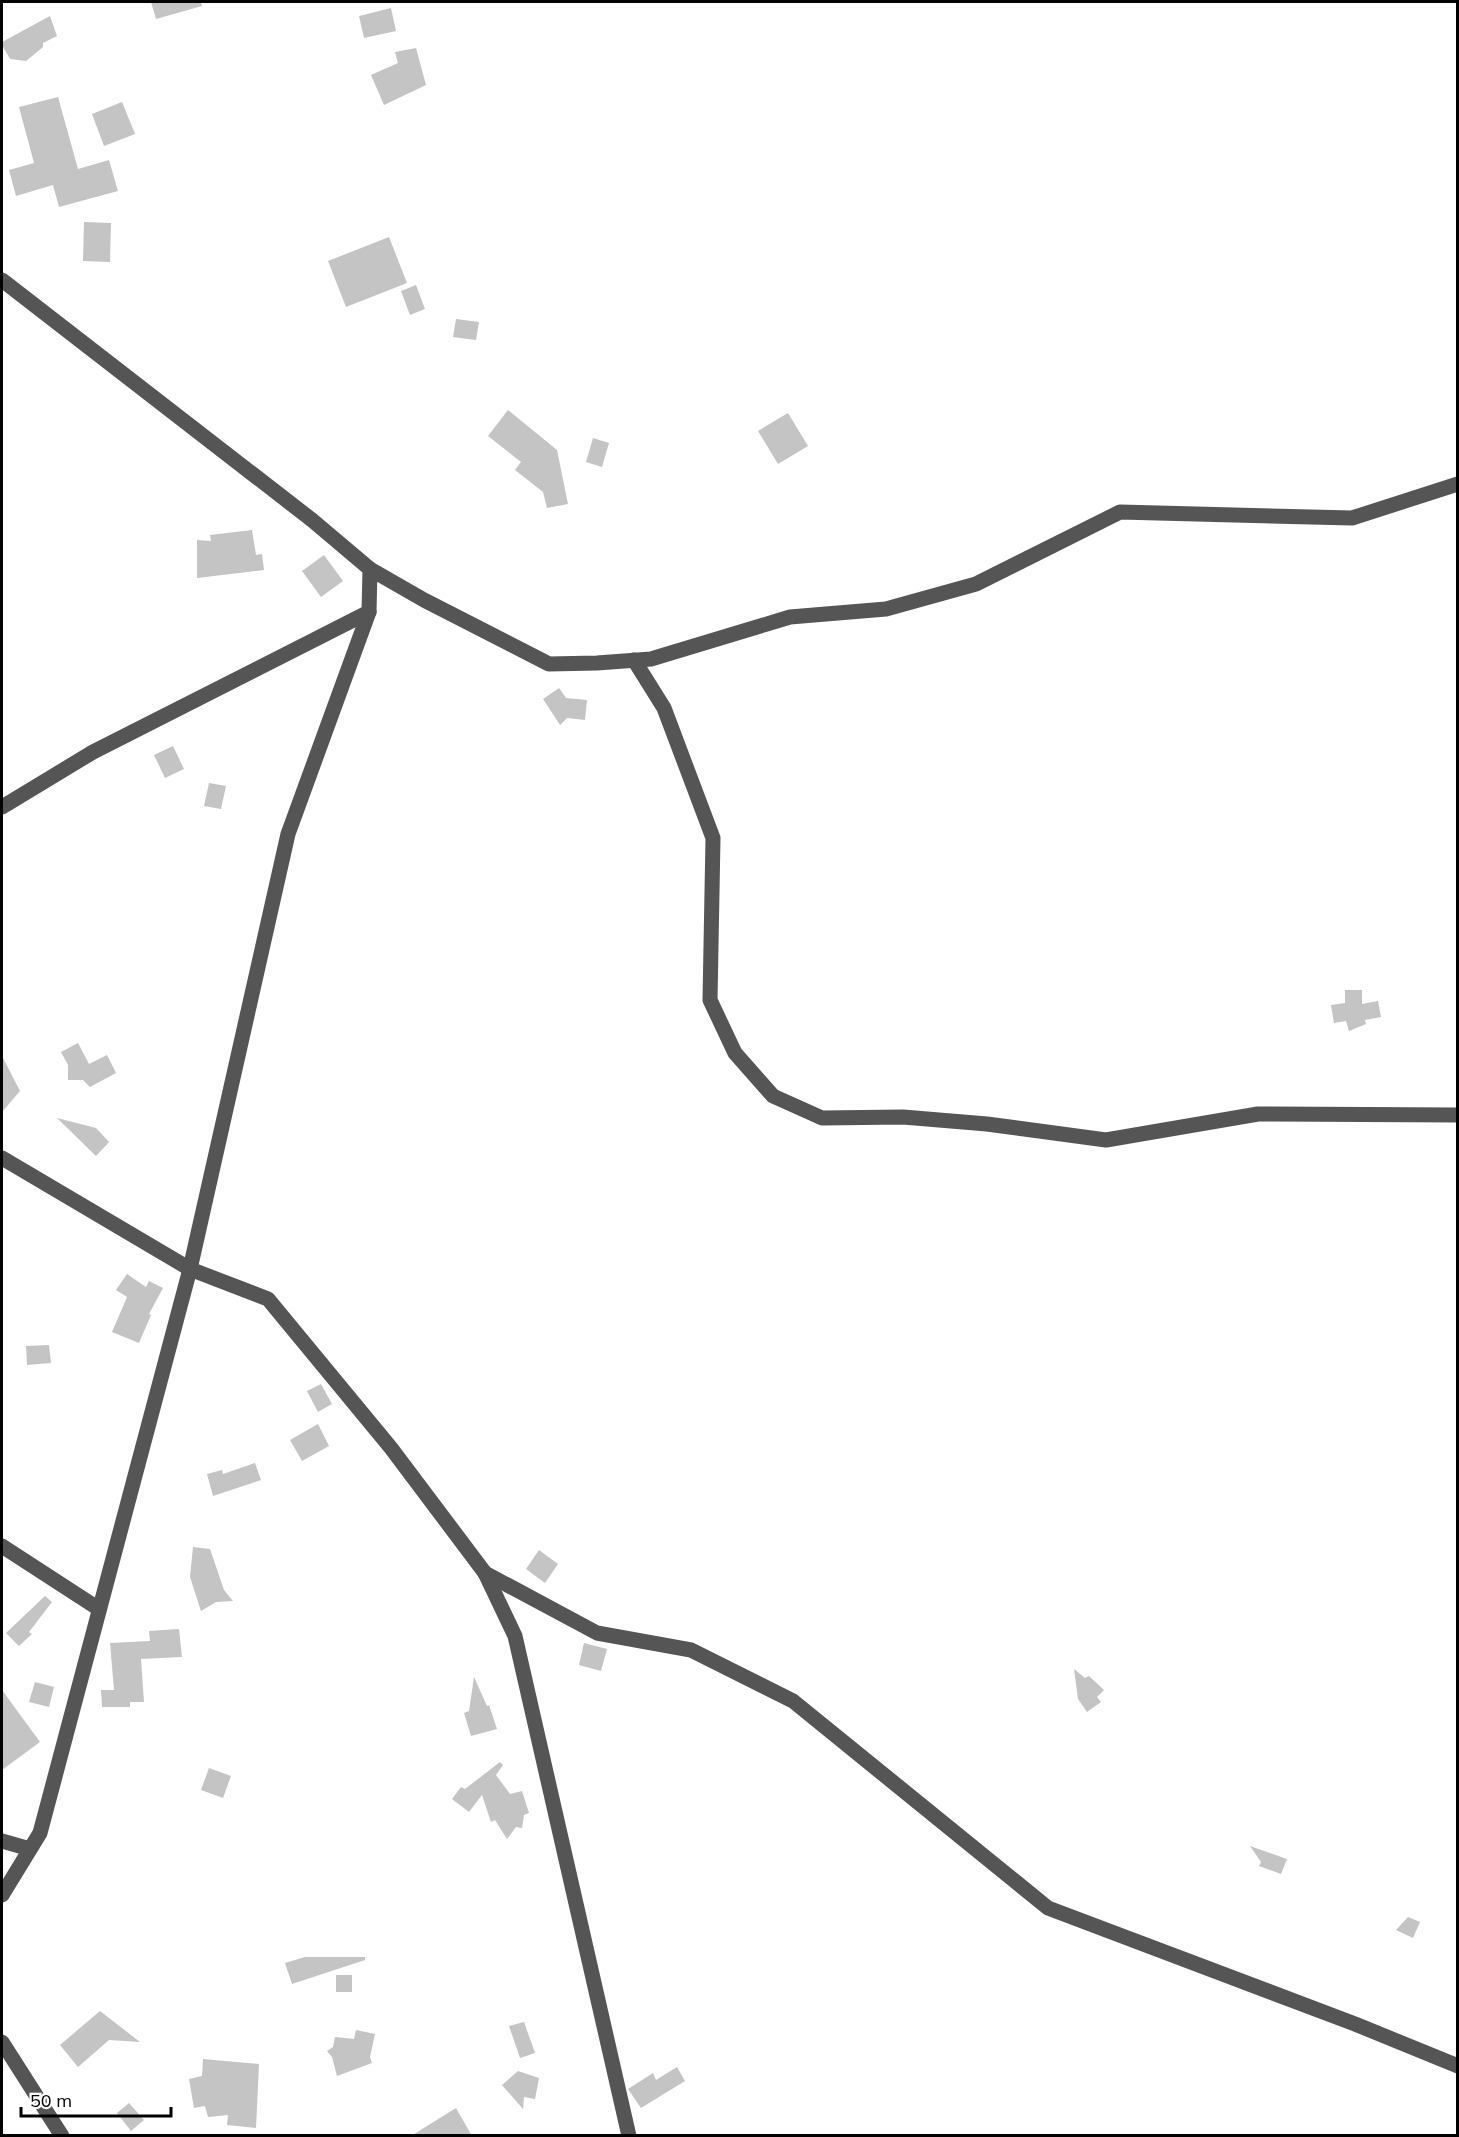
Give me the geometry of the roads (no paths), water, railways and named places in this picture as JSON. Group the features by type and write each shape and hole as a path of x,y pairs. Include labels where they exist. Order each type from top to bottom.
{"street":[{"path":"2,280 312,520 369,569 549,664 651,659 790,618 886,609 976,584 1120,512 1352,518 1458,484"},
{"path":"2,1895 40,1833 190,1269 288,834 369,612 369,569"},
{"path":"2,807 93,753 369,612"},
{"path":"634,660 664,708 713,838 710,1000 735,1053 773,1096 822,1118 914,1118 987,1124 1106,1140 1258,1114 1458,1115"},
{"path":"2,1158 190,1269 268,1299 391,1448 485,1573 515,1636 629,2136"},
{"path":"2,1546 99,1609"},
{"path":"485,1573 597,1634 691,1650 793,1701 1048,1908 1355,2024 1458,2066"},
{"path":"2,1842 30,1849"},
{"path":"2,2042 62,2136"}]}
